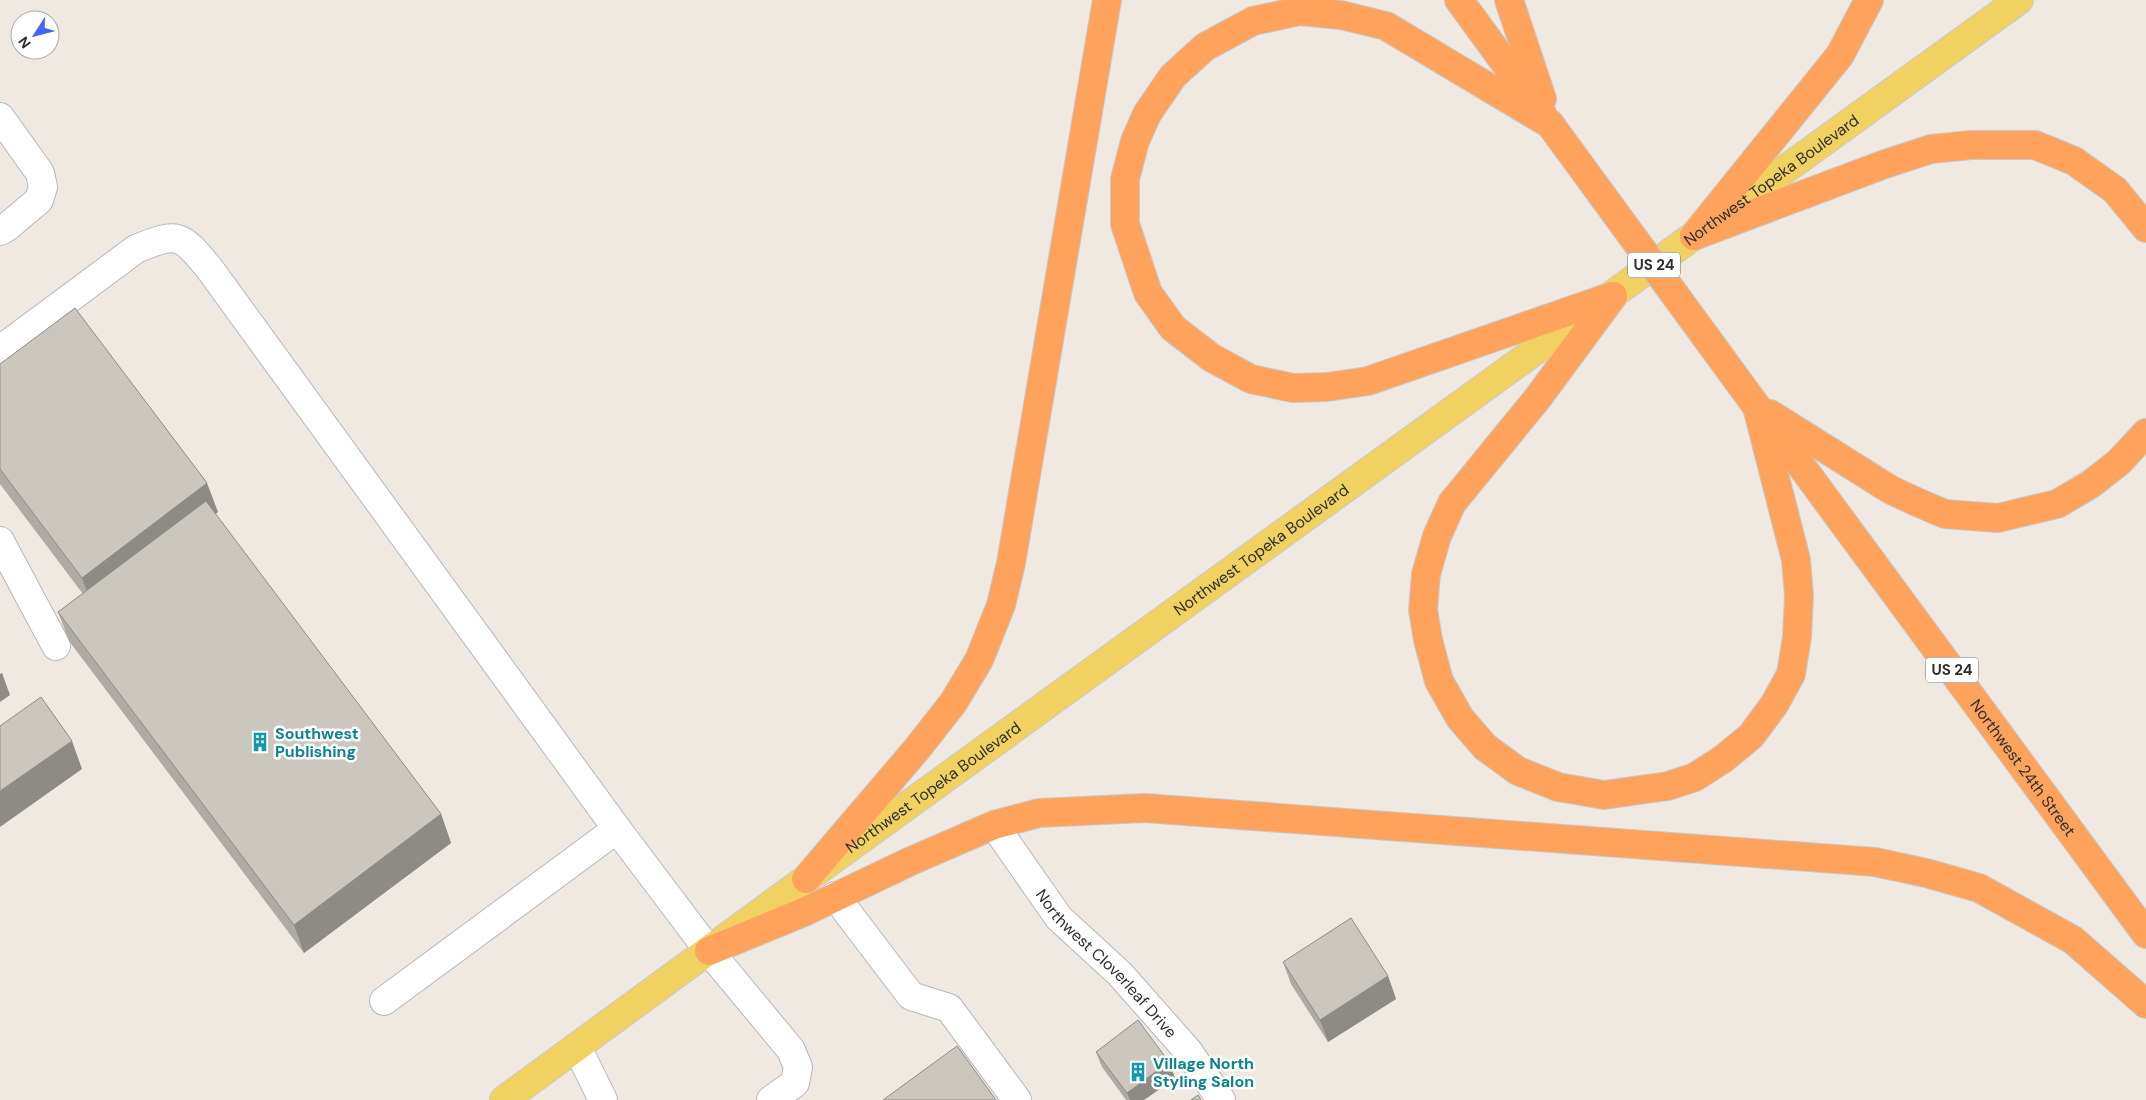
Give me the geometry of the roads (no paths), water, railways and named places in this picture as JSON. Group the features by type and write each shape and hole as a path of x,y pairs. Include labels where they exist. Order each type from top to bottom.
{"highway":[{"path":"806,879 916,750 953,703 979,660 1001,605 1011,563 1107,0"},
{"name":"US 24","path":"1458,0 1757,406"},
{"path":"1510,0 1550,124"},
{"path":"1694,236 1840,55 1869,0"},
{"path":"1550,124 1386,26 1341,15 1299,11 1253,21 1205,47 1173,76 1147,114 1134,141 1125,179 1125,224 1148,293 1173,328 1212,358 1251,379 1293,388 1327,387 1368,381 1613,296"},
{"path":"1694,236 1894,161 1931,149 1972,145 2035,145 2074,161 2115,190 2146,228"},
{"path":"1613,296 1537,400 1452,503 1437,536 1426,574 1423,610 1428,640 1439,681 1460,718 1485,746 1518,771 1558,787 1604,795 1668,786 1695,777 1723,759 1751,736 1774,705 1791,674 1797,637 1799,596 1796,560 1757,406"},
{"path":"1757,406 1891,490 1945,514 1988,518 1998,518 2057,504 2091,484 2119,462 2146,433"},
{"name":"Northwest 24th Street","path":"1757,406 2146,934"},
{"path":"709,951 804,912 835,896 994,825 1039,814 1145,808 1875,862 1926,873 1979,888 2073,940 2146,1004"}],"main road":[{"name":"Northwest Topeka Boulevard","path":"504,1100 2019,0"}],"street":[{"path":"0,117 40,173 43,187 39,200 0,231"},
{"path":"0,350 136,249 158,240 174,237 190,245 209,268 617,829 709,951 791,1050 798,1067 795,1083 771,1100"},
{"path":"0,541 56,646"},
{"name":"Northwest Cloverleaf Drive","path":"994,825 1059,918 1120,974 1188,1051 1222,1100"},
{"path":"384,1001 617,829"},
{"path":"835,896 911,996 948,1008 1017,1100"},
{"path":"577,1047 603,1100"}],"place":[{"name":"Southwest Publishing","path":"260,742"},
{"name":"Village North Styling Salon","path":"1138,1072"}]}
